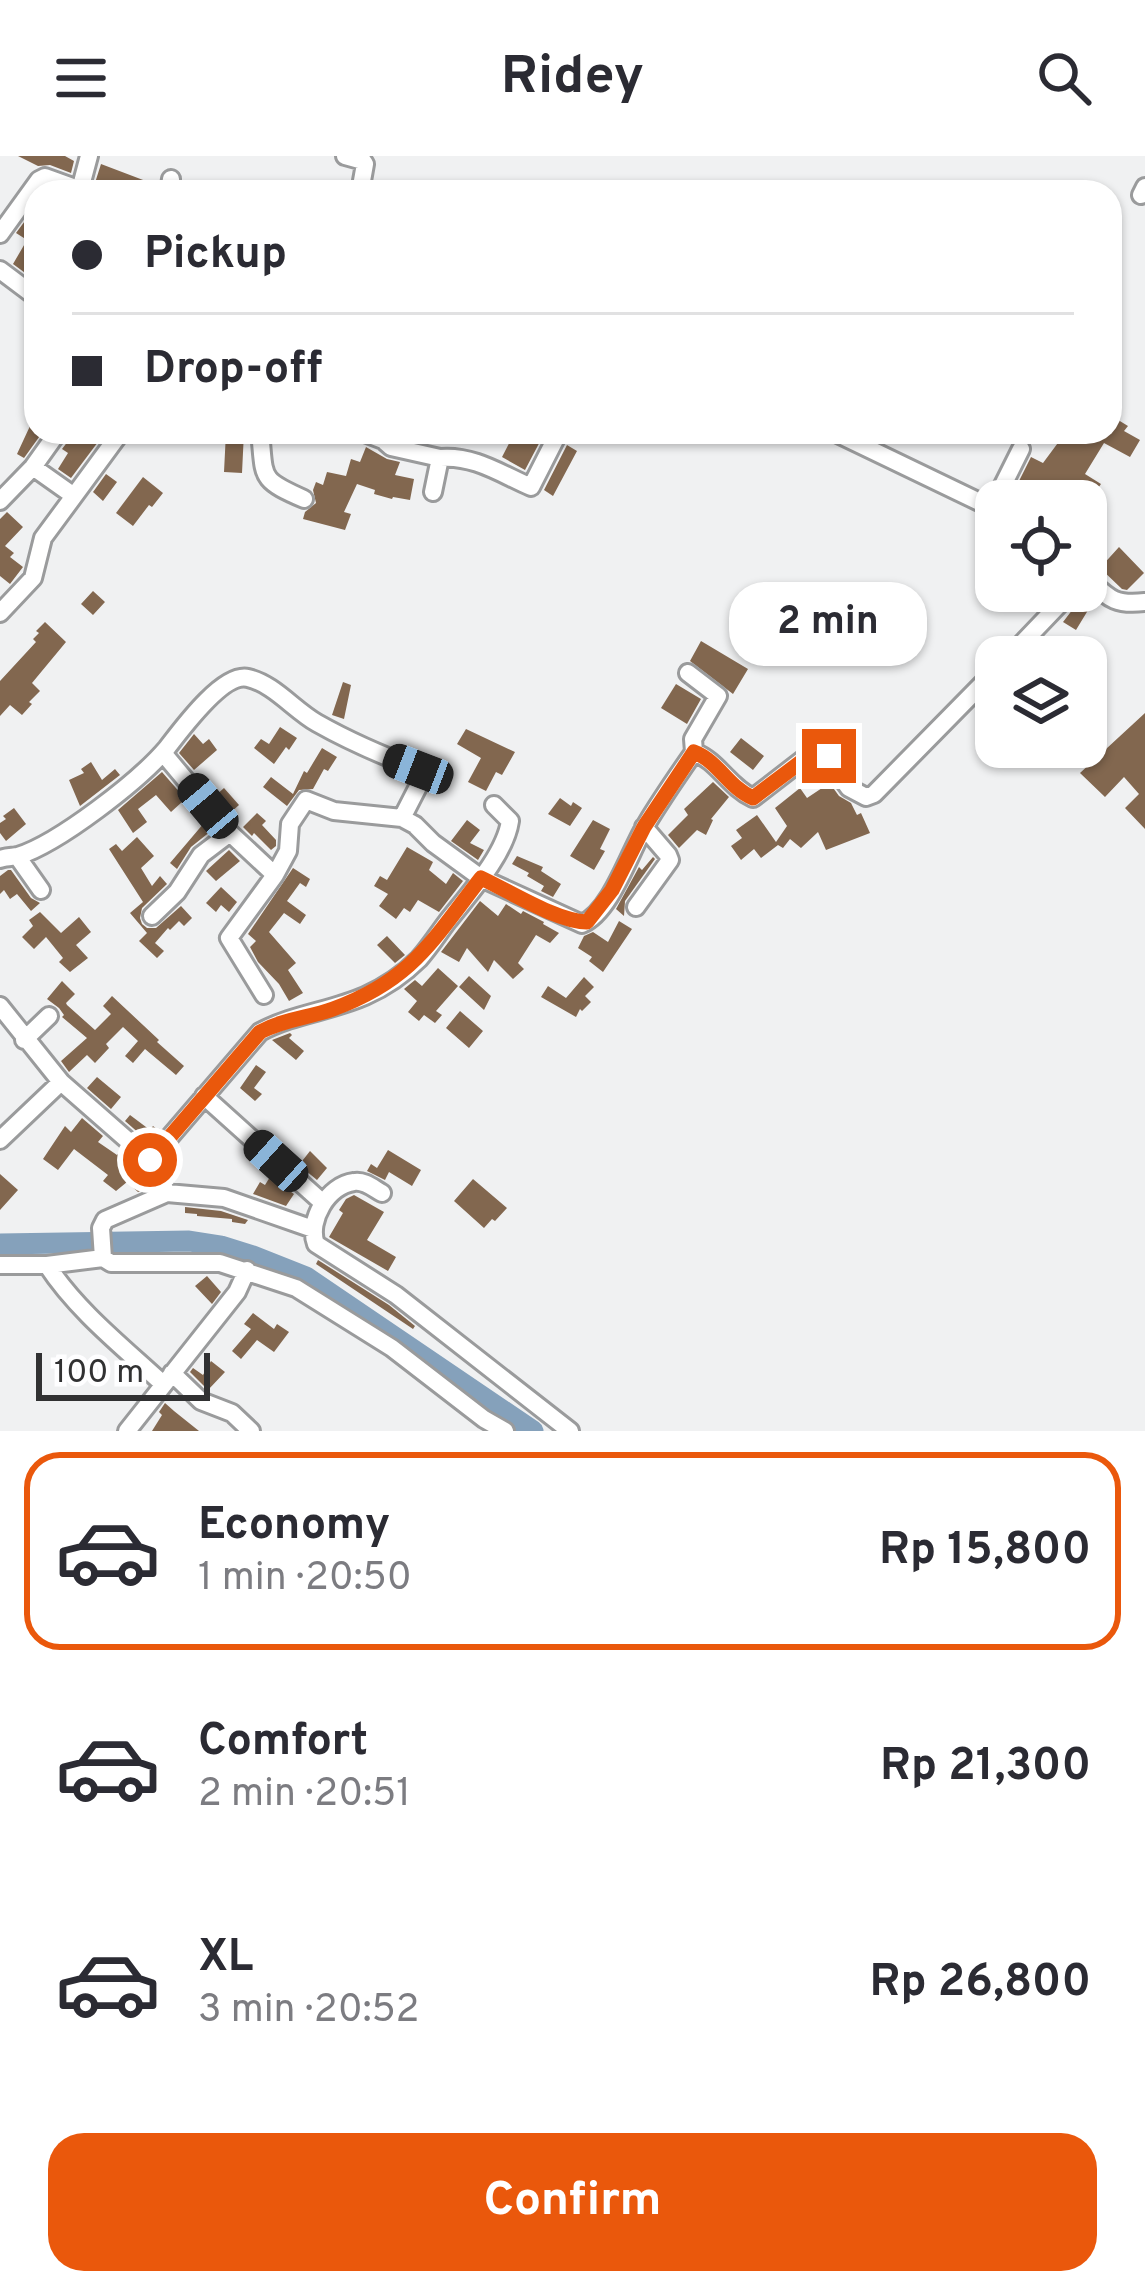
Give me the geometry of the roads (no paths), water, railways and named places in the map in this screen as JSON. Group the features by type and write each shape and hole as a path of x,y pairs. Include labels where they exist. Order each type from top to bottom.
{"street":[{"path":"345,156 363,161 362,180"},
{"path":"0,233 24,200"},
{"path":"0,501 49,444"},
{"path":"0,614 33,578 43,538 112,444"},
{"path":"261,444 263,474 304,500"},
{"path":"388,444 484,464 531,487 553,444"},
{"path":"859,444 975,500"},
{"path":"1007,480 1021,449"},
{"path":"433,492 440,458"},
{"path":"33,467 74,496"},
{"path":"1107,596 1119,604 1145,602"},
{"path":"1029,636 1052,612"},
{"path":"264,995 229,938 275,875 288,851 290,824 306,800 334,812 402,818 481,878 564,917 587,922 612,890 644,827 694,752 694,740 718,694 688,673"},
{"path":"41,890 9,858 58,836 138,778 188,720 237,677 262,683 318,724 423,773 402,818"},
{"path":"694,752 707,757 735,787 753,798 814,752 822,751 849,788 866,797 975,691"},
{"path":"163,752 230,833 275,875"},
{"path":"150,1160 260,1032 279,1022 329,1011 392,982 421,957 481,878 508,832 510,821 494,805"},
{"path":"636,907 670,860 644,827"},
{"path":"152,916 177,892 201,855 230,833"},
{"path":"0,1006 61,1082 150,1160 167,1193"},
{"path":"24,1040 49,1016"},
{"path":"0,1140 61,1082"},
{"path":"204,1096 323,1203"},
{"path":"382,1193 361,1181 349,1182 323,1203 313,1228 316,1244 396,1295 569,1431"},
{"path":"313,1228 224,1198 167,1193 105,1220 102,1248 111,1263 220,1263 296,1288 392,1348 505,1431"},
{"path":"0,1265 47,1265 102,1248"},
{"path":"47,1265 90,1316 167,1379 232,1413 251,1431"},
{"path":"127,1431 236,1292 247,1270"}],"waterway":[{"path":"0,1244 189,1241 253,1256 306,1277 533,1431"}]}
